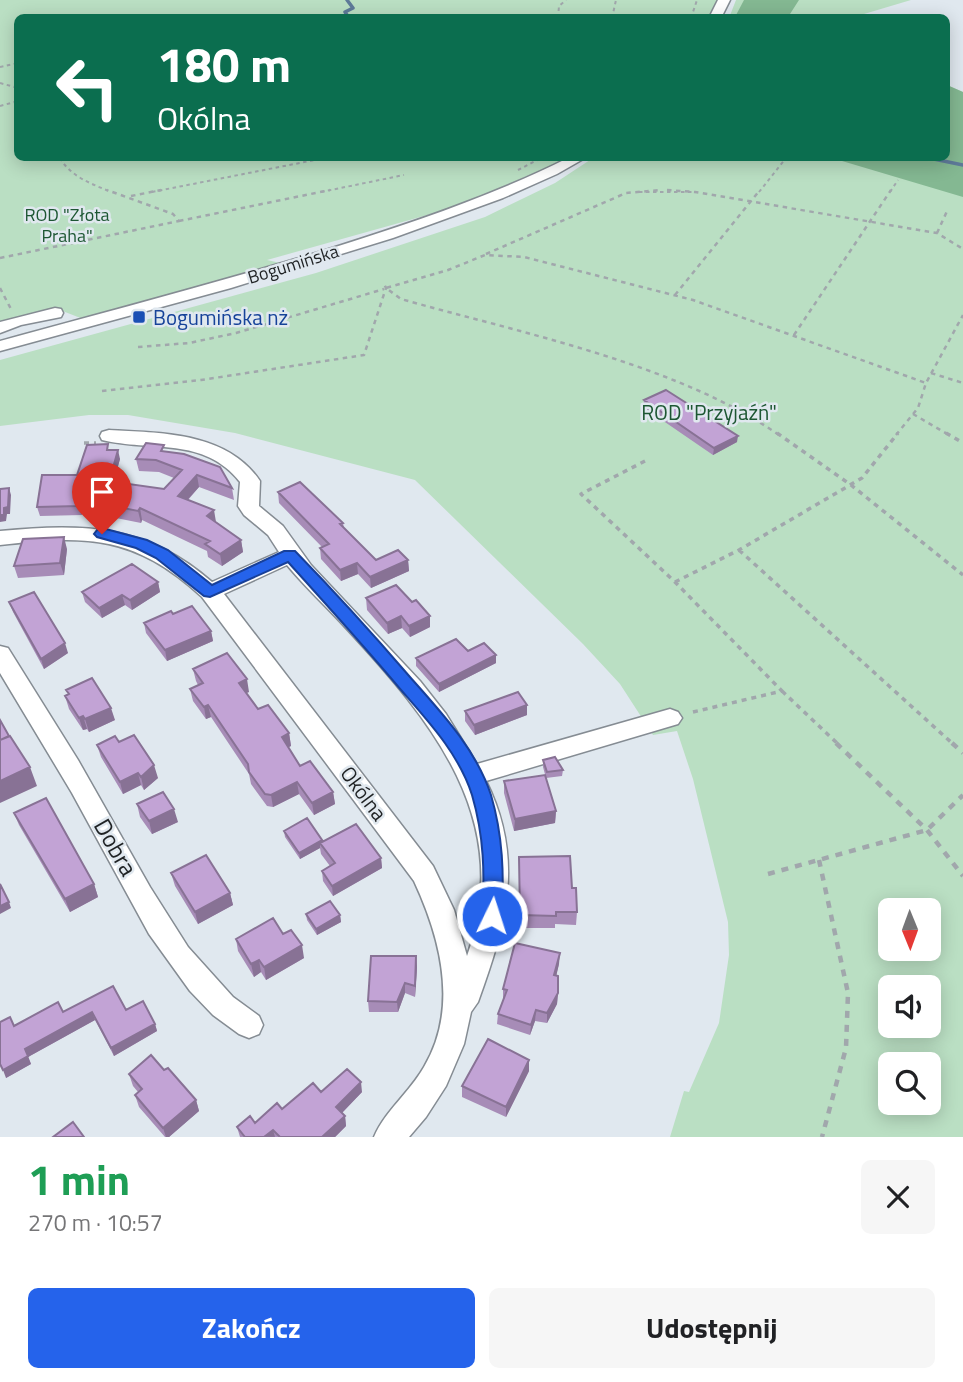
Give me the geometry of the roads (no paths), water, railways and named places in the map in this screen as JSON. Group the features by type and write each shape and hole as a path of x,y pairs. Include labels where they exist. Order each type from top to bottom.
{"street":[{"name":"Bogumińska","path":"0,346 271,272 383,237 497,196 572,161"},
{"path":"0,328 16,321 55,313"},
{"name":"Okólna","path":"108,440 178,442 211,451 236,464 250,481 248,505 270,523 290,555 356,625 441,725 473,775 491,833 495,887 492,916 484,947 447,1047 426,1090 389,1137"},
{"name":"Okólna","path":"0,538 71,531 117,536 162,554 210,592 424,874 441,908 452,940 459,982 457,1019"},
{"path":"210,592 290,555"},
{"name":"Dobra","path":"0,654 69,765 177,954 207,992 249,1025"},
{"path":"473,775 670,718"}],"waterway":[{"path":"346,14 345,12 353,8 347,0"},
{"path":"944,161 963,165"}],"place":[{"name":"Bogumińska nż","path":"139,317"}],"park label":[{"name":"ROD \"Złota Praha\"","path":"67,224"},
{"name":"ROD \"Przyjaźń\"","path":"709,412"}]}
